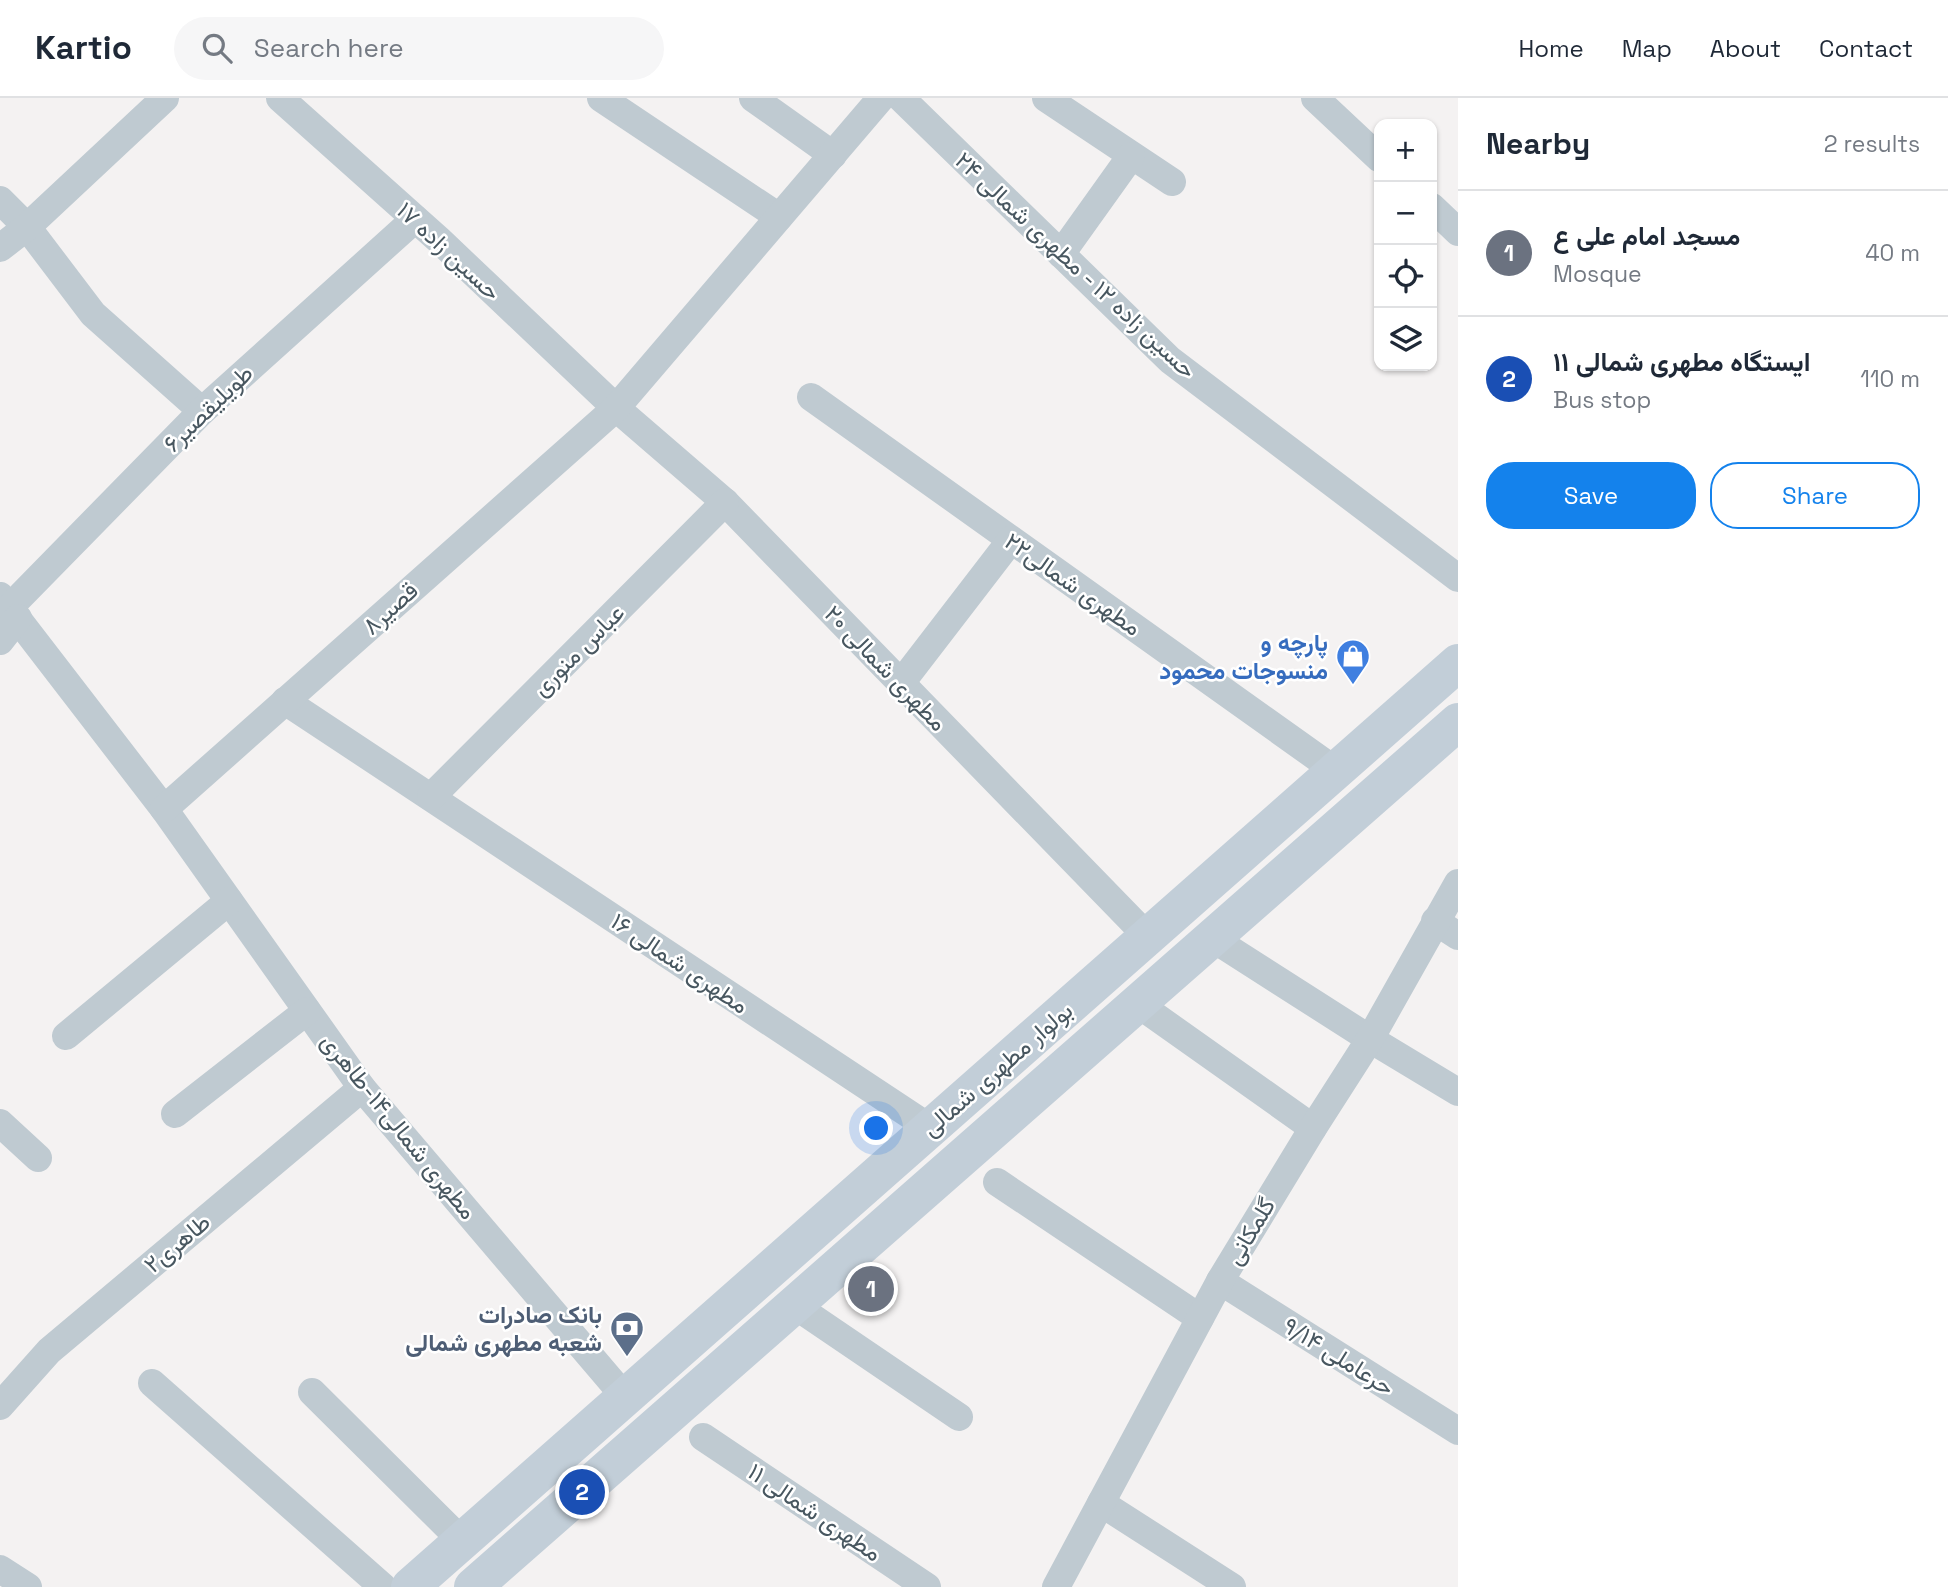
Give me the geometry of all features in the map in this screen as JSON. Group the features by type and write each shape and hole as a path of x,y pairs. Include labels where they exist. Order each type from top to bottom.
{"main road":[{"name":"بولوار مطهری شمالی","path":"410,1587 1458,663"},
{"name":"بولوار مطهری شمالی","path":"488,1583 794,1305 1458,722"},
{"path":"849,1200 880,1230"}],"street":[{"path":"0,248 27,227 165,98"},
{"name":"حسین زاده ۱۷","path":"280,98 415,219 616,408"},
{"path":"601,98 779,217"},
{"path":"752,98 833,155"},
{"name":"قصیر۸","path":"164,809 616,408 881,98"},
{"name":"حسین زاده ۱۲ - مطهری شمالی ۲۴","path":"901,98 1170,360 1458,578"},
{"path":"1046,98 1172,182"},
{"path":"1315,98 1374,153"},
{"path":"1061,254 1131,156"},
{"path":"0,200 27,227 93,314 201,411"},
{"path":"1437,212 1458,232"},
{"name":"طویلیقصیر۶","path":"0,641 9,607 201,411 415,219"},
{"name":"مطهری شمالی۲۲","path":"811,397 1336,771"},
{"name":"مطهری شمالی ۲۰","path":"616,408 725,502 1147,937"},
{"name":"عباس منوری","path":"431,797 725,502"},
{"path":"901,683 1011,540"},
{"name":"مطهری شمالی۱۴-طاهری","path":"9,607 164,809 362,1088 625,1397"},
{"name":"مطهری شمالی ۱۶","path":"285,701 930,1128"},
{"name":"گلمکانی","path":"1056,1587 1220,1281 1313,1128 1447,929 1458,883"},
{"path":"66,1036 229,901"},
{"path":"1212,938 1370,1040 1458,1092"},
{"path":"1138,1004 1313,1128"},
{"path":"175,1114 307,1012"},
{"name":"طاهری۲","path":"0,1406 49,1351 362,1088"},
{"path":"0,1123 38,1158"},
{"path":"997,1182 1200,1318"},
{"name":"حرعاملی ۹/۱۴","path":"1220,1281 1458,1431"},
{"path":"794,1305 959,1417"},
{"path":"152,1383 383,1587"},
{"path":"312,1392 462,1541"},
{"name":"مطهری شمالی ۱۱","path":"703,1437 927,1587"},
{"path":"1101,1503 1232,1587"},
{"path":"0,1569 28,1587"}],"place":[{"name":"پارچه و منسوجات محمود","path":"1353,686"},
{"name":"مسجد امام علی ع","path":"871,1289"},
{"name":"بانک صادرات شعبه مطهری شمالی","path":"627,1358"},
{"name":"ایستگاه مطهری شمالی ۱۱","path":"582,1492"}]}
